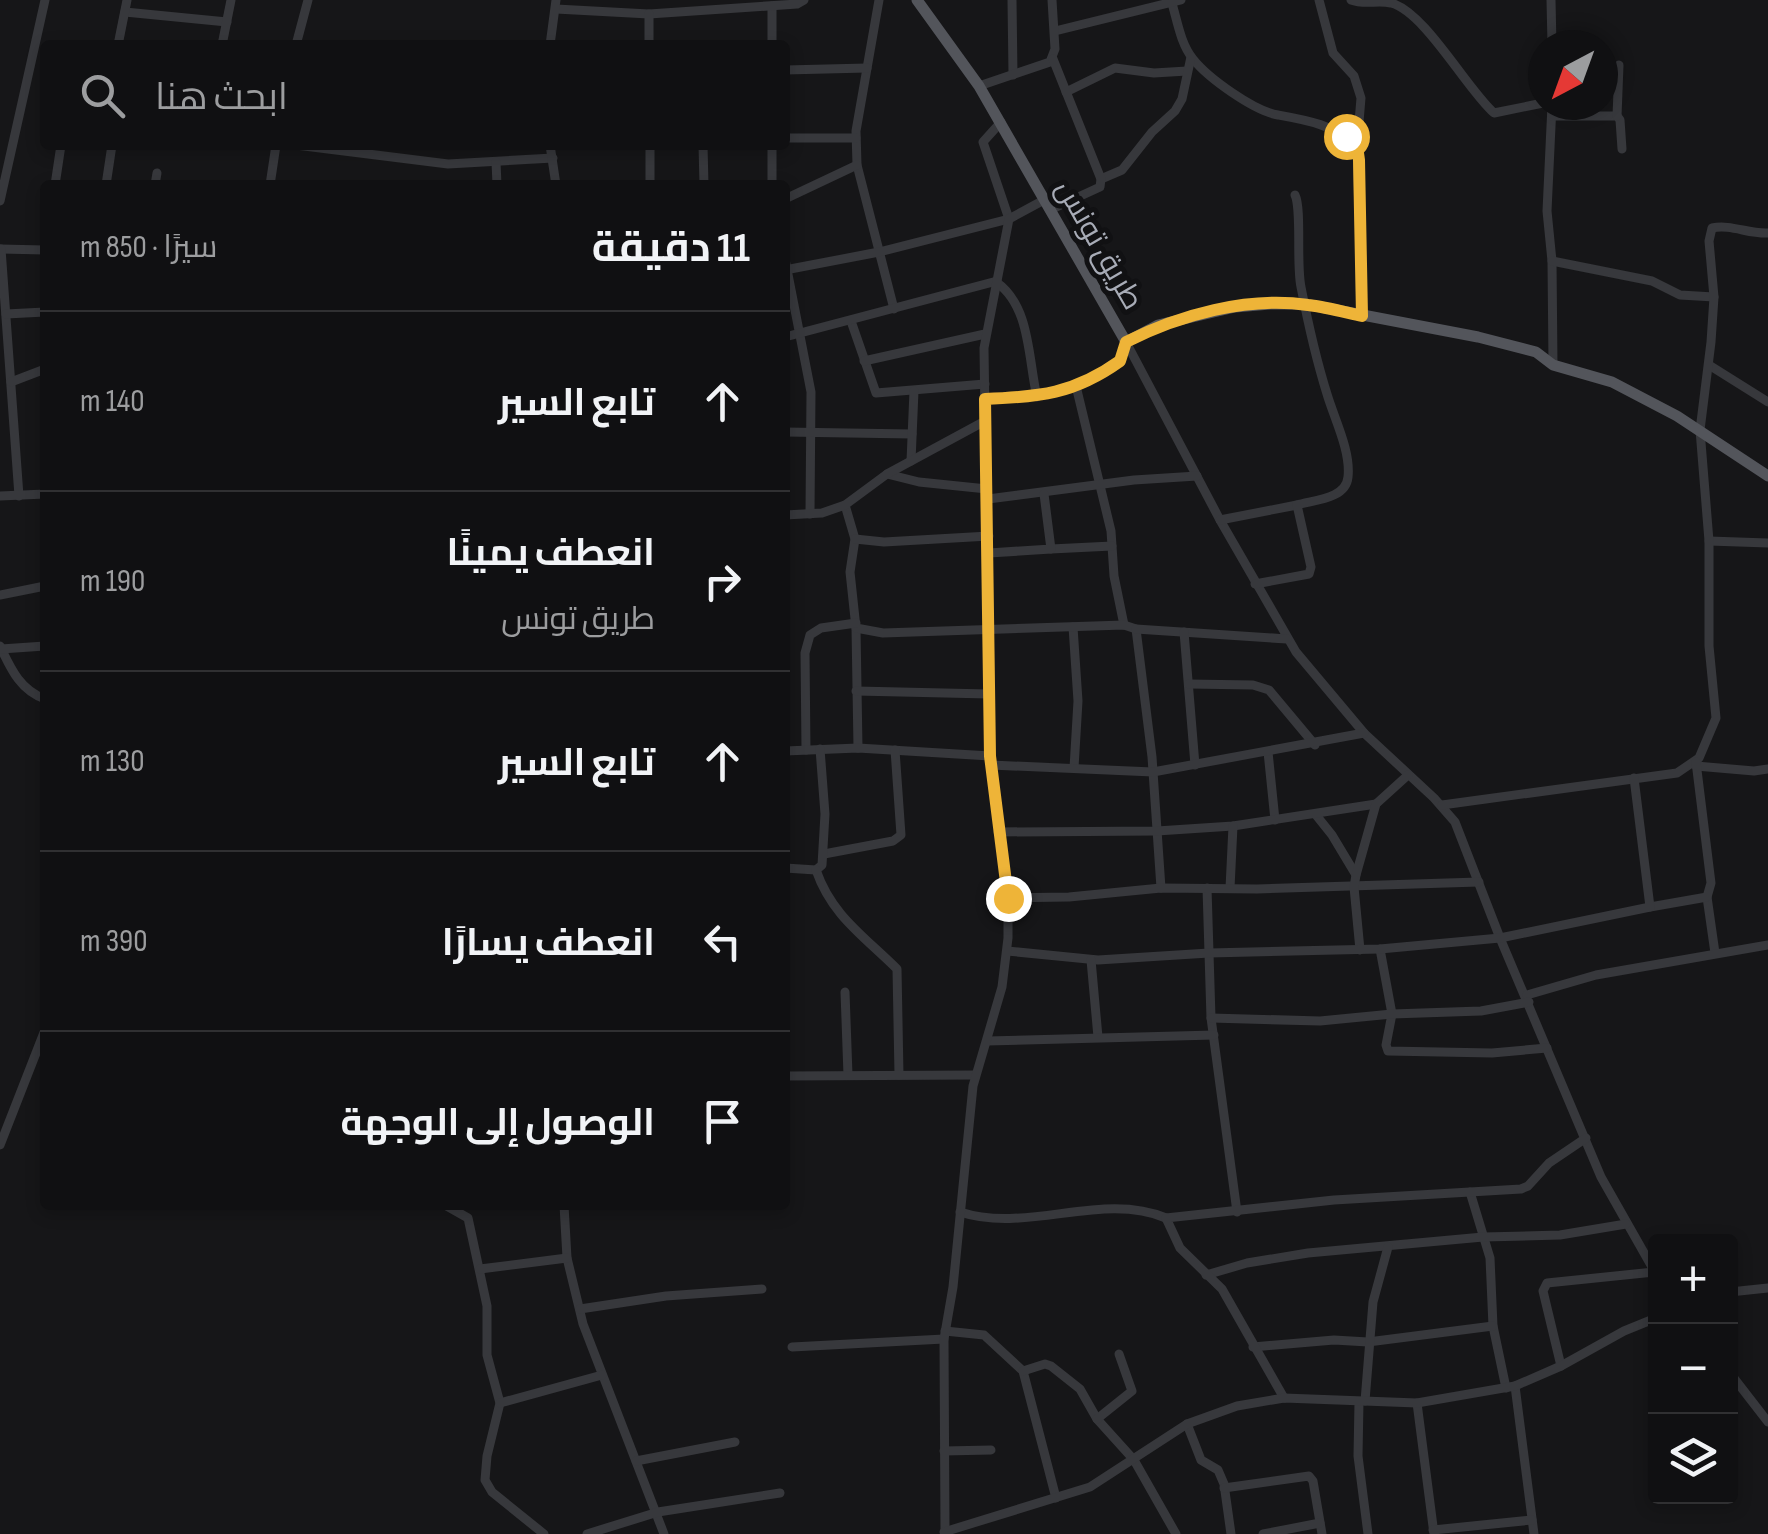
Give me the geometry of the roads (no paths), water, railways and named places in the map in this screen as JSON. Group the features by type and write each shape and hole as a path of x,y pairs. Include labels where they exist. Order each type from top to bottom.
{"main road":[{"name":"طريق تونس","path":"919,2 1001,122 1126,342 1158,325 1235,307 1305,304 1536,352 1553,365 1612,382 1700,430 1768,476"}],"street":[{"path":"0,202 45,0"},
{"path":"119,40 127,0"},
{"path":"223,40 231,0"},
{"path":"297,40 308,0"},
{"path":"551,40 556,5 649,14 710,5 796,4 804,0"},
{"path":"879,0 856,138 857,164 894,309"},
{"path":"919,2 934,0"},
{"path":"1012,0 1013,75"},
{"path":"790,265 879,252 1009,219 1100,187 1101,179 1053,59 1052,0"},
{"path":"1319,0 1332,52 1354,76 1361,98 1357,146 1362,316"},
{"path":"1352,0 1392,4 1402,10 1445,50 1469,86 1494,113 1528,106"},
{"path":"1551,0 1552,30"},
{"path":"1055,31 1174,1 1191,57 1182,99 1176,111 1152,132 1122,170 1101,179"},
{"path":"772,40 774,4"},
{"path":"125,12 227,22"},
{"path":"649,14 649,40"},
{"path":"31,56 40,57"},
{"path":"1191,57 1242,98 1272,114 1302,118 1346,136 1357,146"},
{"path":"979,86 1053,59"},
{"path":"1618,82 1619,65"},
{"path":"790,70 867,68"},
{"path":"1066,92 1115,68 1154,73 1187,71"},
{"path":"1618,118 1622,149"},
{"path":"1552,120 1547,211 1552,261 1553,365"},
{"path":"1001,122 982,142 1009,219 986,334 985,384 991,761 1008,898 1007,951 1002,987 975,1075 945,1335 944,1532 1090,1486 1187,1424 1253,1401 1284,1398 1417,1402 1511,1387 1648,1321"},
{"path":"790,138 856,138"},
{"path":"56,180 60,150"},
{"path":"107,180 111,150"},
{"path":"271,180 275,150"},
{"path":"336,150 448,164 552,158"},
{"path":"551,150 555,180"},
{"path":"649,150 650,180"},
{"path":"703,150 704,180"},
{"path":"772,150 772,180"},
{"path":"496,162 497,180"},
{"path":"790,196 857,164"},
{"path":"156,180 157,173"},
{"path":"1220,520 1335,494 1342,490 1348,477 1297,265 1300,210 1295,195"},
{"path":"1716,953 1707,897 1711,884 1696,764 1716,718 1700,430 1714,296 1709,241 1712,228 1724,225 1750,234 1768,233"},
{"path":"18,496 0,249 40,250"},
{"path":"1552,261 1652,281 1680,294 1714,296"},
{"path":"790,337 997,282"},
{"path":"997,282 1019,307 1037,397"},
{"path":"790,285 810,379 810,514"},
{"path":"6,314 40,312"},
{"path":"851,320 876,393 985,384"},
{"path":"864,360 986,334"},
{"path":"985,399 1037,397 1076,386 1120,361 1126,342"},
{"path":"1126,342 1287,638 1364,733 1442,805 1461,833 1500,938 1601,1177 1648,1261"},
{"path":"1708,364 1768,402"},
{"path":"11,382 40,371"},
{"path":"1076,386 1112,546 1124,625"},
{"path":"911,461 914,391"},
{"path":"790,515 845,506 887,474 985,420"},
{"path":"790,432 912,434"},
{"path":"887,474 987,494 1044,494 1198,476"},
{"path":"0,496 40,494"},
{"path":"1044,494 1051,549"},
{"path":"1255,584 1311,572 1297,505"},
{"path":"845,506 854,540 850,572 856,626 858,748"},
{"path":"854,540 989,536"},
{"path":"1709,540 1768,543"},
{"path":"989,553 1112,546"},
{"path":"0,595 40,587"},
{"path":"806,750 805,653 810,635 821,628 856,626 882,632 1124,625 1136,629 1287,638"},
{"path":"1073,627 1078,688 1074,768"},
{"path":"1136,629 1153,772 1160,888"},
{"path":"1184,632 1196,765"},
{"path":"40,646 1,647 22,685 40,697"},
{"path":"1188,684 1253,685 1269,690 1315,744"},
{"path":"856,691 990,694"},
{"path":"790,751 895,750 1153,772 1364,733"},
{"path":"790,868 816,870 822,865 820,749"},
{"path":"824,854 893,841 902,835 895,750"},
{"path":"1268,752 1275,820"},
{"path":"1442,805 1677,773 1696,764 1754,772 1768,770"},
{"path":"1360,950 1356,875 1376,804 1408,774"},
{"path":"1634,778 1650,907"},
{"path":"998,832 1157,831 1233,826 1376,804"},
{"path":"1316,815 1356,875"},
{"path":"1230,888 1233,826"},
{"path":"816,870 824,894 845,921 897,969 899,1075"},
{"path":"1008,898 1160,888 1479,882"},
{"path":"1208,888 1212,1018 1237,1212"},
{"path":"1007,951 1092,960 1380,950 1500,938 1707,897"},
{"path":"1212,1018 1303,1022 1481,1011 1596,975 1768,945"},
{"path":"1380,950 1392,1014 1386,1045 1391,1052 1492,1053 1547,1048"},
{"path":"1092,960 1098,1036"},
{"path":"846,992 848,1075"},
{"path":"986,1041 1214,1035"},
{"path":"0,1145 40,1047"},
{"path":"790,1076 975,1075"},
{"path":"960,1212 994,1219 1147,1211 1166,1218 1334,1200 1528,1186 1586,1138"},
{"path":"1470,1192 1490,1258 1493,1326 1511,1387 1534,1534"},
{"path":"454,1210 468,1218 488,1316 485,1342 500,1403 486,1464 488,1488 544,1534"},
{"path":"564,1210 567,1258 580,1309 664,1534"},
{"path":"1166,1218 1180,1248 1222,1289 1284,1398"},
{"path":"1206,1276 1218,1269 1278,1258 1483,1237 1560,1235 1626,1224"},
{"path":"1368,1534 1358,1456 1368,1342 1388,1247"},
{"path":"480,1270 567,1258"},
{"path":"1561,1366 1546,1310 1547,1283 1648,1274"},
{"path":"1738,1291 1768,1288"},
{"path":"580,1309 649,1298 762,1289"},
{"path":"1253,1346 1368,1342 1493,1326"},
{"path":"792,1347 984,1335 1023,1372 1056,1498"},
{"path":"1097,1418 1132,1391 1119,1354"},
{"path":"1023,1372 1044,1364 1051,1366 1080,1390 1097,1418 1134,1460 1176,1534"},
{"path":"500,1403 602,1375"},
{"path":"1738,1383 1768,1422"},
{"path":"1417,1402 1433,1532 1532,1520"},
{"path":"1187,1424 1201,1460 1218,1470 1231,1534"},
{"path":"636,1461 735,1442"},
{"path":"944,1451 991,1450"},
{"path":"1224,1488 1312,1478 1321,1529 1263,1534"},
{"path":"587,1534 658,1512 780,1493"}]}
